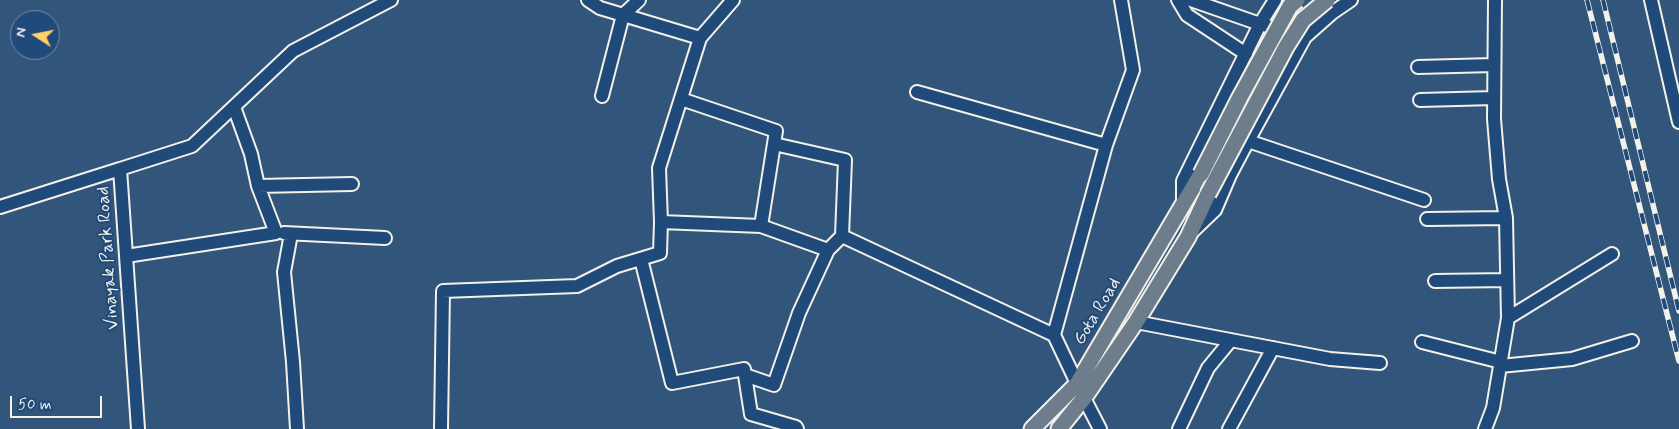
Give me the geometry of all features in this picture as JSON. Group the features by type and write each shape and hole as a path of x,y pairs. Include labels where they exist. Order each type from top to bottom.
{"main road":[{"name":"Gota Road","path":"1032,429 1077,384 1201,174 1249,80 1290,6 1297,0"},
{"name":"Gota Road","path":"1059,429 1084,398 1136,322 1188,237 1208,194 1302,20 1327,0"}],"street":[{"name":"Vinayak Park Road","path":"138,429 120,169 192,146 293,51 391,0"},
{"path":"588,0 600,8 700,38"},
{"path":"602,96 623,15 639,0"},
{"path":"441,429 443,291 577,286 617,266 660,253 659,168 700,38 733,0"},
{"path":"1100,429 1054,334 1106,145 1133,70 1121,0"},
{"path":"1178,0 1187,15 1246,54"},
{"path":"1191,0 1260,24 1305,37"},
{"path":"1183,205 1183,181 1260,24 1275,0"},
{"path":"1188,237 1216,210 1230,175 1305,37 1332,13 1351,0"},
{"path":"1485,429 1493,408 1508,318 1506,218 1499,179 1494,98 1495,0"},
{"path":"1651,0 1679,122"},
{"path":"1418,67 1493,66"},
{"path":"917,92 1106,145"},
{"path":"1420,100 1494,98"},
{"path":"681,99 776,131 761,226"},
{"path":"234,107 250,154 258,186 276,233"},
{"path":"1248,141 1424,200"},
{"path":"745,375 774,385 799,313 828,250 842,236 845,160 774,144"},
{"path":"0,207 120,169"},
{"path":"258,186 352,184"},
{"path":"1427,219 1506,218"},
{"path":"661,222 761,226 828,250"},
{"path":"126,256 276,233 385,238"},
{"path":"291,234 284,272 293,362 297,429"},
{"path":"842,236 1054,334"},
{"path":"1508,318 1612,254"},
{"path":"641,259 672,383 744,369 751,414 796,427 797,429"},
{"path":"1434,281 1507,280"},
{"path":"1136,322 1330,359 1380,363"},
{"path":"1179,429 1208,368 1231,340"},
{"path":"1422,342 1501,364 1572,359 1632,340"},
{"path":"1229,429 1273,348"}],"railway":[{"path":"1587,0 1679,361"},
{"path":"1603,0 1679,311"}]}
